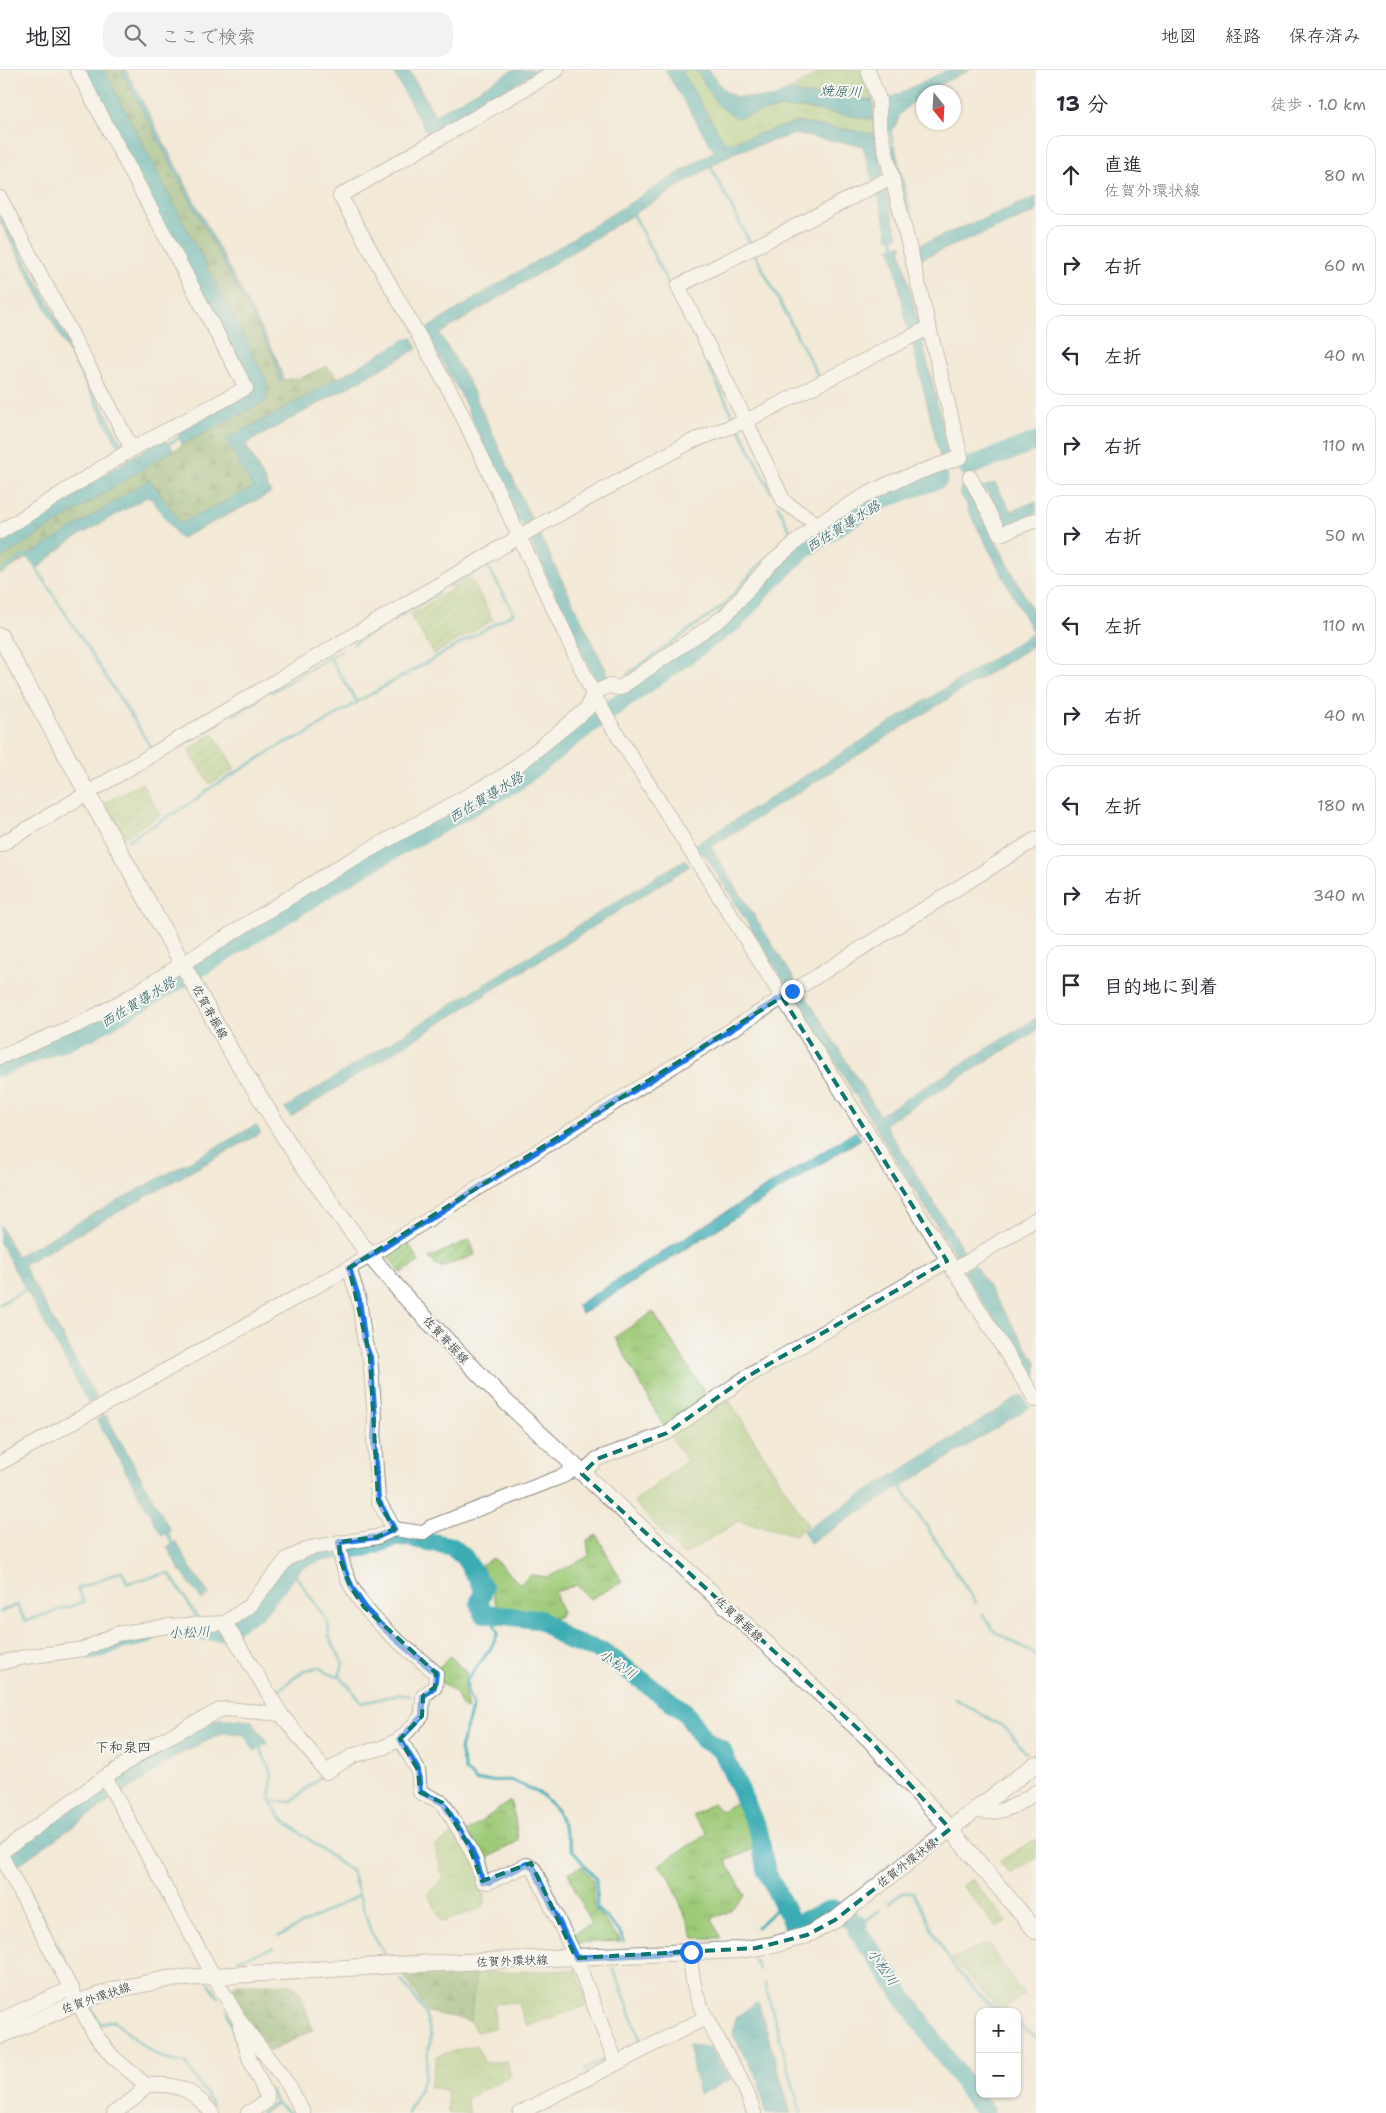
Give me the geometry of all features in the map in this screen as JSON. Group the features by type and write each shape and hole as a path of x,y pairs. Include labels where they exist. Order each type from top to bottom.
{"main road":[{"name":"佐賀脊振線","path":"0,636 196,987 274,1122 299,1160 370,1256 460,1356 579,1471 869,1740 950,1829 1036,1931"},
{"name":"佐賀外環状線","path":"0,2036 75,1995 114,1990 140,1983 167,1979 213,1975 738,1950 773,1945 807,1935 835,1920 1036,1764"}],"street":[{"path":"0,532 126,453 246,388 77,70"},
{"path":"557,70 340,196 527,533 596,699 693,856 791,992 959,1264 1036,1400"},
{"path":"0,1057 84,1022 129,997 342,865 507,774 587,709 609,686 620,688 724,616 768,566 817,524 864,496 961,457 920,332 884,181 879,104 868,70"},
{"path":"817,524 784,502 746,421 678,286 884,181"},
{"path":"0,198 126,453"},
{"path":"0,845 527,533 690,442 746,421 920,332"},
{"path":"970,477 1000,534 1036,520"},
{"path":"0,1463 370,1256 1036,839"},
{"path":"0,1664 25,1657 84,1649 116,1634 168,1626 225,1623 249,1606 288,1559 310,1548 377,1537 394,1529 422,1533 431,1527 579,1471 597,1459 667,1433 745,1378 959,1264 1036,1219"},
{"path":"349,1268 359,1300 365,1344 370,1357 378,1500 394,1529"},
{"path":"225,1623 281,1714 326,1772 354,1755 382,1748 400,1739 422,1716 423,1696 434,1687 436,1673 382,1627 364,1607 350,1586 340,1559 339,1542"},
{"path":"212,2112 185,2088 158,2084 146,2085 113,2056 94,2033 0,1853 110,1786 157,1743 220,1710 281,1714"},
{"path":"400,1739 418,1770 420,1792 443,1803 470,1846 482,1881 489,1882 527,1864 534,1869 576,1958 616,2063"},
{"path":"110,1786 213,1975 240,2020 290,2088 303,2113"},
{"path":"976,1810 984,1813 1002,1812 1036,1792"},
{"path":"691,1952 690,1969 694,1990 705,2018 742,2079 754,2113"},
{"path":"0,2020 75,1995"},
{"path":"520,2113 705,2018"},
{"path":"240,2020 241,2031 250,2060 267,2096 266,2102 248,2113"},
{"path":"114,2113 136,2098 146,2085"}],"highlighted area":[{"path":"782,997 947,1261 745,1378 667,1433 597,1459 582,1474 869,1739 950,1829 835,1920 807,1935 756,1948 576,1958 531,1863 482,1881 469,1846 443,1803 420,1792 418,1770 400,1739 422,1716 423,1696 435,1687 436,1673 364,1607 350,1586 340,1559 339,1542 377,1537 394,1529 378,1500 370,1357 349,1268"}],"green space":[{"path":"104,70 121,70 275,360 280,380 300,378 327,366 339,378 227,439 254,488 181,523 150,479 0,575 0,559 155,460 267,400 267,381"},
{"path":"681,70 696,70 718,105 760,111 780,108 805,108 874,120 875,134 797,122 730,143 724,141"},
{"path":"823,70 862,70 873,100 802,94 790,90"},
{"path":"471,578 493,620 434,654 410,615"},
{"path":"213,733 235,769 210,784 188,750"},
{"path":"142,783 160,815 124,837 105,803"},
{"path":"406,1239 419,1262 401,1273 384,1252"},
{"path":"470,1239 475,1255 440,1268 429,1258"},
{"path":"653,1312 709,1399 665,1429 615,1337"},
{"path":"727,1397 808,1525 796,1535 739,1521 683,1555 634,1502 687,1461 670,1435"},
{"path":"597,1535 622,1582 590,1599 577,1585 555,1592 562,1614 556,1618 526,1610 497,1609 492,1588 481,1565 493,1558 520,1584 531,1575 548,1577 589,1556 587,1540"},
{"path":"450,1656 467,1673 464,1689 468,1710 462,1707 456,1693 441,1682 439,1667"},
{"path":"741,1800 758,1847 726,1861 745,1896 727,1913 712,1918 721,1938 694,1938 671,1880 659,1865 708,1833 692,1816 713,1804 721,1811"},
{"path":"510,1801 515,1818 518,1841 475,1865 485,1901 482,1908 442,1922 428,1894 443,1878 435,1847 456,1832 465,1833"},
{"path":"1036,1839 1036,1858 1010,1874 999,1861"},
{"path":"582,1866 593,1881 594,1908 621,1941 572,1943 569,1935 591,1925 568,1873"},
{"path":"972,1879 1007,1922 996,1927 962,1886"},
{"path":"987,1943 1024,1995 1005,2008 998,2008 952,1959"},
{"path":"576,1970 589,2005 527,2026 517,2002 494,2004 495,2028 476,2032 470,2021 476,1973"},
{"path":"476,1973 470,2021 428,2012 403,1974"},
{"path":"237,1984 290,1984 300,1991 313,2030 269,2052 228,1991"},
{"path":"476,2045 485,2063 506,2061 511,2075 466,2099 470,2113 448,2113 447,2090 429,2087 437,2056"}],"water":[{"path":"83,70 104,70 267,381 267,400 182,445 178,433 249,392"},
{"path":"121,70 126,70 277,359 284,380 280,381 275,359"},
{"path":"392,70 409,70 435,115 513,70 540,70 428,135"},
{"path":"665,70 681,70 724,141 730,143 797,122 875,134 884,175 872,181 863,146 795,134 733,153 440,334 469,382 533,522 525,527 517,519 460,393 424,330 714,151"},
{"path":"696,70 709,70 725,91 736,97 772,98 790,90 802,94 873,100 874,120 805,108 780,108 736,118 718,105"},
{"path":"947,70 970,70 939,85 916,85"},
{"path":"916,85 916,99 900,114 892,130 888,131 883,99"},
{"path":"891,147 895,147 919,245 1036,197 1036,212 918,260"},
{"path":"885,186 899,236 887,238 887,230 876,190"},
{"path":"0,210 122,443 117,445 0,221"},
{"path":"902,244 901,252 919,327 908,332 893,254 889,248"},
{"path":"921,337 950,454 940,457 912,342"},
{"path":"408,338 413,338 417,349 246,444 271,493 180,539 151,498 147,497 70,541 37,569 27,557 150,479 181,523 253,488 226,439 277,413"},
{"path":"161,440 170,443 173,450 0,559 0,540"},
{"path":"995,483 1011,511 1036,501 1036,513 1007,525 987,491 984,491 982,487"},
{"path":"964,486 965,489 968,487 973,498 971,499 978,507 1036,617 1036,644 711,847 795,980 787,986 704,853 700,855 695,845 1033,633 969,512 966,502 964,502 959,492 961,491 960,488"},
{"path":"539,533 609,676 605,681 596,682 529,538"},
{"path":"685,859 690,866 291,1117 285,1108"},
{"path":"804,993 880,1115 1036,1018 1036,1031 885,1124 966,1254 958,1259 795,999"},
{"path":"256,1125 261,1133 23,1265 97,1399 89,1404 0,1243 0,1225 17,1256"},
{"path":"856,1131 861,1139 582,1314 577,1305"},
{"path":"974,1264 1036,1362 1036,1387 963,1271"},
{"path":"1022,1395 1030,1407 810,1543 803,1531"},
{"path":"106,1415 171,1531 162,1536 97,1420"},
{"path":"176,1541 189,1565 210,1595 202,1600 180,1570 167,1547"},
{"path":"220,1718 252,1721 268,1743 255,1752 244,1735 225,1732 175,1757 122,1794 114,1780 170,1743"},
{"path":"103,1787 110,1801 15,1867 9,1854"},
{"path":"758,2001 791,2113 765,2113 759,2081 733,2035 735,2018"},
{"path":"688,2045 710,2047 731,2079 699,2095"}],"waterway":[{"path":"890,130 893,147"},
{"path":"711,167 750,243"},
{"path":"634,215 701,350"},
{"path":"892,235 895,248"},
{"path":"755,254 818,376"},
{"path":"705,359 734,418"},
{"path":"739,428 771,492"},
{"path":"166,446 180,437"},
{"name":"西佐賀導水路","path":"968,467 1036,441"},
{"name":"西佐賀導水路","path":"0,1067 90,1031 183,978 352,873 516,782 587,726 735,621 765,586 803,550 835,528 886,498 939,479"},
{"path":"628,674 724,605 757,567 792,535 778,506"},
{"path":"449,587 516,548"},
{"path":"0,572 24,556 30,555"},
{"path":"128,840 191,803 209,789 286,742 303,736 357,702 514,613 487,565"},
{"path":"37,569 151,747"},
{"path":"393,620 439,593"},
{"path":"353,644 379,628"},
{"path":"271,692 341,651"},
{"path":"330,658 357,702"},
{"path":"609,676 617,681"},
{"path":"234,715 258,700"},
{"path":"170,752 219,723"},
{"path":"70,811 79,807"},
{"path":"0,1304 26,1289"},
{"path":"901,1487 976,1603"},
{"path":"166,1531 174,1546"},
{"name":"小松川","path":"180,1631 222,1631 257,1610 296,1561 319,1552 368,1547 400,1536 451,1546 464,1557 484,1589 479,1603 483,1613 541,1620 569,1641 602,1651 685,1712 704,1740 722,1750 759,1833 766,1871 793,1924 833,1909 858,1924 857,1930 976,2101 987,2113"},
{"path":"288,1569 295,1575 328,1622 329,1637 343,1663 339,1677 349,1686 362,1703 400,1694 410,1696"},
{"path":"0,1612 17,1605 25,1621 84,1602 77,1589 122,1571 127,1583 169,1573 197,1617"},
{"path":"983,1614 994,1631 1036,1655"},
{"path":"490,1615 498,1633 491,1648 467,1680 467,1692 473,1706 460,1749 465,1770 476,1781 511,1780 541,1794 557,1810 573,1851 596,1879 597,1909 619,1931 624,1941"},
{"name":"小松川","path":"93,1651 118,1641 148,1635"},
{"path":"276,1692 303,1671 319,1667 327,1673 339,1677"},
{"path":"954,1698 1007,1729 1026,1753"},
{"path":"414,1704 416,1711"},
{"path":"259,1745 272,1775 270,1801 282,1819 352,1872 371,1932 385,1953"},
{"path":"271,1801 291,1802 320,1777"},
{"path":"22,1880 80,1988"},
{"path":"889,1903 902,1893 913,1892 942,1948 956,1969 983,1999 995,2008"},
{"path":"279,1936 359,1895"},
{"path":"757,1927 782,1904"},
{"path":"858,1924 864,1922 880,1910"},
{"path":"238,1960 273,1948"},
{"path":"754,1959 759,1969"},
{"path":"613,1969 641,2041 617,2053"},
{"path":"401,1979 425,2012 431,2036 424,2079 408,2113"},
{"path":"209,1984 218,1997"},
{"path":"765,1984 801,2113"},
{"path":"91,2008 101,2024 114,2021 155,2054 186,2063 212,2104"},
{"path":"228,2012 235,2036"},
{"path":"1021,2027 1036,2037"},
{"path":"584,2070 609,2057"},
{"path":"261,2113 276,2103 271,2090"},
{"path":"276,2103 290,2113"}],"district":[{"name":"下和泉四","path":"123,1747"}],"route":[{"path":"691,1952 576,1958 534,1869 527,1864 489,1882 482,1881 470,1846 443,1803 420,1792 418,1770 400,1739 422,1716 423,1696 434,1687 436,1673 382,1627 364,1607 350,1586 340,1559 339,1542 377,1537 394,1529 378,1500 370,1357 365,1344 359,1300 349,1268 792,991"}],"water label":[{"name":"焼原川","path":"841,91"}]}
